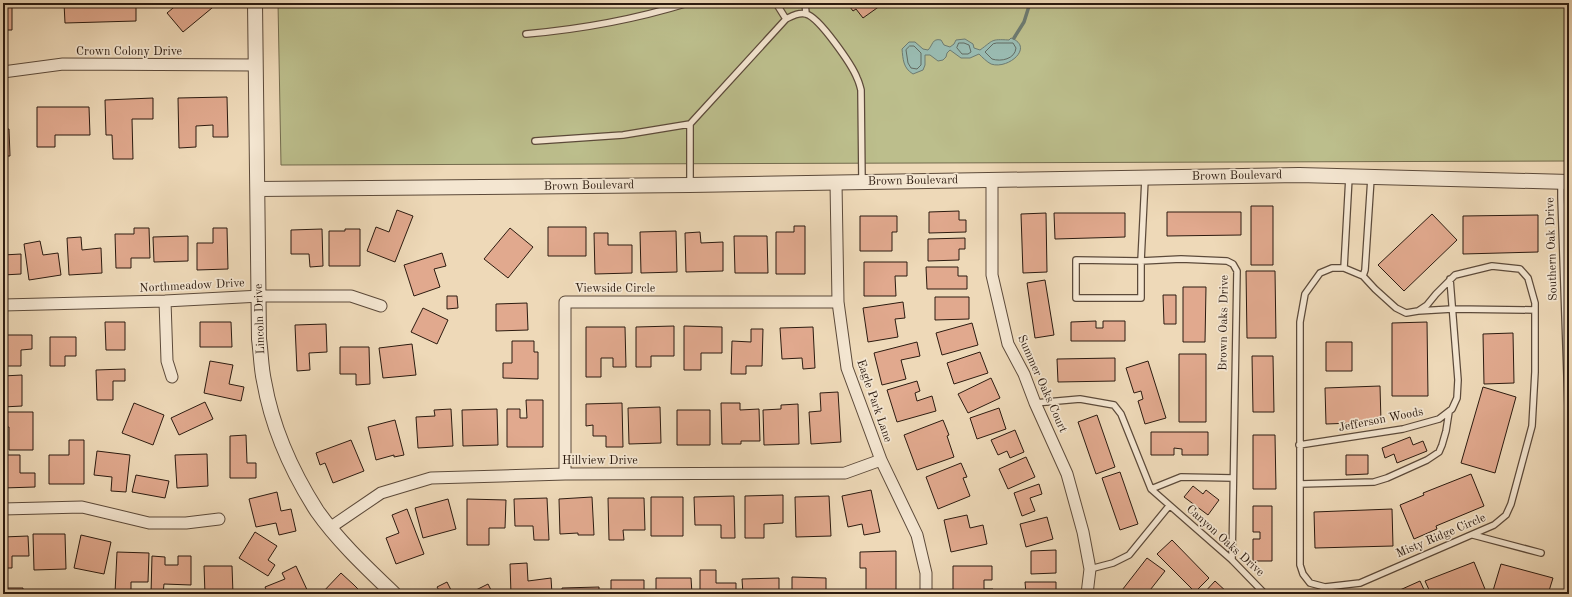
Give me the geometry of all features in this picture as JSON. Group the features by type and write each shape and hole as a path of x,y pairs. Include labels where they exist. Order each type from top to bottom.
{"street":[{"name":"Lincoln Drive","path":"255,3 259,339 264,381 275,425 295,473 318,511 330,527 368,569 394,594"},
{"name":"Crown Colony Drive","path":"3,72 62,64 256,65"},
{"name":"Brown Boulevard","path":"258,189 690,185 1299,175 1565,182"},
{"name":"Summer Oaks Court","path":"992,180 992,275 1008,344 1024,374 1035,403 1067,474 1083,532 1090,568 1087,594"},
{"name":"Eagle Park Lane","path":"836,183 838,302 847,368 881,460 917,535 926,573 926,594"},
{"name":"Northmeadow Drive","path":"3,305 165,301 259,296 350,296 381,306"},
{"path":"165,301 167,361 172,377"},
{"name":"Viewside Circle","path":"565,474 565,302 838,302"},
{"name":"Hillview Drive","path":"330,527 382,494 431,478 565,474 845,473 881,460"},
{"path":"3,509 82,507 149,523 186,523 219,519"}],"lane":[{"path":"526,34 593,27 660,12 688,3"},
{"path":"776,3 786,19"},
{"path":"804,3 806,13"},
{"path":"535,141 622,135 690,124 786,19 795,15 806,13 815,18 823,27 858,79 861,90 862,182"},
{"path":"690,124 690,185"},
{"path":"1349,177 1344,268 1363,276 1396,308 1406,313 1452,309 1535,310"},
{"path":"1141,261 1076,260 1076,298 1141,298 1141,261 1145,178"},
{"path":"1363,276 1365,270 1371,178"},
{"name":"Southern Oak Drive","path":"1565,182 1560,198 1568,374 1569,435"},
{"name":"Brown Oaks Drive","path":"1141,261 1181,259 1227,261 1233,264 1237,271 1232,560"},
{"name":"Misty Ridge Circle","path":"1344,268 1332,268 1320,273 1305,294 1300,322 1300,565 1310,583 1325,587 1360,583 1500,522 1512,504 1532,426 1535,372 1535,303 1528,278 1520,269 1492,266 1468,271 1455,275 1427,305 1418,311"},
{"path":"1300,484 1374,482 1387,478 1427,460 1439,452 1446,431 1448,412 1452,409 1457,398 1458,380 1450,279"},
{"name":"Canyon Oaks Drive","path":"1035,403 1080,399 1114,404 1121,414 1151,489 1232,560 1265,594"},
{"name":"Jefferson Woods","path":"1300,445 1403,429 1439,419 1448,412"},
{"path":"1151,489 1181,478 1233,478"},
{"name":"Canyon Oaks Drive","path":"1090,568 1113,563 1129,555 1169,506"},
{"path":"1472,535 1541,553"}],"green space":[{"path":"278,3 1569,3 1569,161 281,165"}],"water":[{"path":"1011,38 1018,42 1020,52 1011,61 1005,64 991,64 979,54 970,58 961,58 950,50 943,60 938,61 930,55 925,55 925,65 923,70 913,74 907,69 903,60 902,49 909,42 915,42 923,49 928,50 936,40 941,40 944,45 950,47 956,40 965,39 973,44 974,48 980,50 993,41 1009,40"}],"building":[{"path":"3,3 12,3 12,30 3,30"},
{"path":"64,3 136,3 136,21 65,23"},
{"path":"179,3 218,3 183,32 167,13"},
{"path":"847,3 884,3 863,18 856,9 853,11"},
{"path":"227,97 228,137 213,137 213,125 196,126 196,147 179,148 178,98"},
{"path":"153,98 153,119 132,119 133,159 113,159 112,135 106,135 105,100"},
{"path":"37,107 89,107 90,135 55,135 55,147 37,147"},
{"path":"3,129 9,129 10,156 3,156"},
{"path":"1251,206 1273,206 1273,265 1251,265"},
{"path":"397,210 413,216 395,262 367,251 376,227 389,232"},
{"path":"959,211 959,220 966,220 966,232 929,233 929,212"},
{"path":"1167,212 1241,212 1241,235 1167,236"},
{"path":"1046,213 1047,272 1023,273 1021,214"},
{"path":"1054,213 1125,213 1125,237 1055,239"},
{"path":"1432,214 1457,240 1404,291 1378,265"},
{"path":"1538,215 1538,252 1463,254 1463,216"},
{"path":"860,216 897,216 897,232 892,232 892,251 860,251"},
{"path":"794,226 805,226 805,274 776,274 776,232 794,232"},
{"path":"548,227 586,227 586,256 548,256"},
{"path":"134,228 149,228 150,258 131,258 131,268 116,268 115,234 134,234"},
{"path":"213,228 227,228 228,269 197,270 197,243 213,243"},
{"path":"510,228 533,247 508,278 484,259"},
{"path":"322,229 323,266 310,267 309,254 291,254 291,230"},
{"path":"345,229 360,229 360,266 329,266 329,231 345,231"},
{"path":"676,231 677,272 641,273 640,232"},
{"path":"700,232 701,243 723,242 723,271 686,272 685,233"},
{"path":"594,233 608,233 608,245 632,245 632,273 595,274"},
{"path":"188,236 188,261 154,262 153,237"},
{"path":"734,236 767,236 768,273 735,273"},
{"path":"81,237 82,250 101,248 102,273 69,275 67,238"},
{"path":"965,238 965,249 959,249 959,260 928,261 928,239"},
{"path":"40,241 43,255 58,253 61,275 29,280 24,244"},
{"path":"442,253 446,266 434,269 440,287 414,296 404,265"},
{"path":"21,254 21,274 3,275 3,255"},
{"path":"864,262 907,262 907,276 895,276 896,296 864,296"},
{"path":"926,267 958,267 958,276 967,276 967,289 927,289"},
{"path":"1246,271 1275,271 1276,338 1247,338"},
{"path":"1045,280 1054,335 1035,338 1027,283"},
{"path":"1183,287 1206,287 1205,342 1183,342"},
{"path":"1163,295 1176,295 1176,324 1164,324"},
{"path":"447,296 457,296 458,308 447,309"},
{"path":"935,297 969,297 969,319 935,320"},
{"path":"903,302 905,318 895,319 898,337 868,342 863,308"},
{"path":"527,303 528,330 496,331 496,304"},
{"path":"423,308 448,320 437,344 411,332"},
{"path":"1096,321 1096,328 1103,328 1103,321 1125,321 1125,341 1071,341 1071,322"},
{"path":"105,322 125,322 125,350 106,350"},
{"path":"200,322 231,322 232,347 200,347"},
{"path":"1427,322 1428,396 1392,396 1392,323"},
{"path":"972,323 978,345 942,355 936,333"},
{"path":"326,324 327,352 309,353 310,370 297,371 295,325"},
{"path":"674,326 674,356 651,356 651,367 636,367 636,327"},
{"path":"684,326 722,327 722,353 701,353 701,370 684,370"},
{"path":"586,327 625,327 626,367 613,367 613,358 601,358 601,377 586,377"},
{"path":"813,327 815,368 803,369 802,358 782,359 780,328"},
{"path":"751,329 763,329 762,366 746,366 746,374 731,374 732,341 751,342"},
{"path":"1513,333 1514,383 1484,384 1483,334"},
{"path":"3,335 32,335 32,349 21,350 21,366 3,366"},
{"path":"50,337 76,337 76,356 65,356 65,366 50,366"},
{"path":"512,341 534,341 534,352 538,352 538,379 503,378 503,363 512,363"},
{"path":"917,342 920,356 901,360 906,379 882,385 874,353"},
{"path":"1326,342 1352,342 1352,371 1326,371"},
{"path":"412,344 416,375 383,378 379,348"},
{"path":"340,347 369,347 370,384 356,385 356,374 340,374"},
{"path":"980,352 988,373 954,384 947,363"},
{"path":"1179,354 1206,354 1206,422 1179,422"},
{"path":"1252,356 1273,356 1274,412 1253,412"},
{"path":"1115,358 1115,381 1058,382 1057,359"},
{"path":"210,361 233,365 229,384 244,387 241,401 204,393"},
{"path":"1148,361 1166,418 1145,424 1138,401 1143,399 1141,391 1134,393 1126,368"},
{"path":"125,369 125,381 113,381 113,400 97,400 96,370"},
{"path":"22,375 22,406 3,407 3,376"},
{"path":"991,378 1000,398 968,413 958,394"},
{"path":"917,381 920,391 915,393 917,401 932,396 936,411 897,422 887,390"},
{"path":"1380,386 1381,422 1326,424 1325,388"},
{"path":"1483,387 1516,397 1495,473 1461,463"},
{"path":"838,392 841,442 811,444 809,412 821,411 820,393"},
{"path":"526,400 543,400 543,447 507,447 507,409 520,409 520,418 527,418"},
{"path":"205,402 213,419 179,435 171,418"},
{"path":"134,403 164,415 153,445 122,433"},
{"path":"622,403 623,447 606,447 606,436 593,436 593,425 586,426 586,404"},
{"path":"721,403 740,403 740,410 759,409 760,441 741,441 741,444 722,444"},
{"path":"798,404 799,444 764,445 763,410 781,409 781,405"},
{"path":"660,407 661,443 629,444 628,408"},
{"path":"999,408 1006,429 977,439 970,418"},
{"path":"451,409 453,446 418,448 416,417 435,416 434,410"},
{"path":"497,409 498,445 463,446 462,410"},
{"path":"677,410 710,410 710,445 677,445"},
{"path":"3,412 33,412 33,450 9,450 9,427 3,427"},
{"path":"1097,415 1115,467 1096,474 1078,422"},
{"path":"395,420 404,455 394,457 394,455 376,460 368,427"},
{"path":"943,420 949,435 947,436 954,457 917,470 904,435"},
{"path":"1015,430 1024,452 1010,458 1007,451 998,455 991,440"},
{"path":"1151,432 1208,432 1208,455 1182,455 1182,449 1174,448 1174,455 1151,455"},
{"path":"246,435 247,463 256,463 256,478 230,478 230,436"},
{"path":"1253,435 1275,435 1276,489 1253,489"},
{"path":"1410,437 1413,445 1423,441 1427,451 1397,463 1394,454 1385,458 1382,448"},
{"path":"69,440 84,440 84,484 49,484 49,455 69,455"},
{"path":"351,440 364,471 333,483 325,463 320,465 316,453"},
{"path":"97,451 130,455 126,492 111,491 112,477 94,475"},
{"path":"207,454 208,486 177,488 175,455"},
{"path":"3,455 20,455 20,473 35,473 35,487 3,488"},
{"path":"1346,455 1368,455 1368,474 1346,475"},
{"path":"1026,457 1035,477 1008,489 999,469"},
{"path":"961,463 967,477 963,478 970,496 938,509 926,477"},
{"path":"1120,472 1138,524 1120,530 1102,478"},
{"path":"1471,474 1484,506 1436,526 1437,529 1414,539 1400,505 1424,495 1423,493"},
{"path":"136,475 169,481 165,498 132,492"},
{"path":"1039,484 1042,494 1030,498 1035,511 1022,516 1014,493"},
{"path":"1193,486 1203,494 1206,490 1219,500 1208,515 1184,497"},
{"path":"871,490 880,532 864,535 862,524 848,527 842,496"},
{"path":"277,492 281,511 291,509 296,531 279,535 276,523 256,527 249,499"},
{"path":"783,495 783,523 764,524 764,538 745,538 745,496"},
{"path":"734,496 735,538 721,538 721,525 695,525 694,497"},
{"path":"829,496 831,536 796,537 795,497"},
{"path":"592,497 594,535 578,535 578,533 560,534 559,499"},
{"path":"651,497 683,497 683,536 651,536"},
{"path":"547,498 549,540 534,540 533,526 515,526 514,499"},
{"path":"608,498 644,498 645,530 623,530 624,540 609,540"},
{"path":"448,499 456,529 423,538 415,508"},
{"path":"467,499 506,500 505,528 489,528 489,545 467,545"},
{"path":"1253,506 1272,506 1272,561 1253,561 1253,539 1260,539 1260,532 1253,532"},
{"path":"407,509 424,554 396,564 386,538 399,533 392,515"},
{"path":"1392,509 1393,546 1315,548 1314,512"},
{"path":"967,515 970,528 983,525 987,544 951,552 944,520"},
{"path":"1047,517 1053,539 1026,547 1020,524"},
{"path":"255,532 277,546 268,560 275,565 268,576 239,558"},
{"path":"33,534 65,534 66,569 34,570"},
{"path":"81,535 111,542 104,574 74,568"},
{"path":"28,536 29,556 12,556 12,568 3,568 3,537"},
{"path":"1172,540 1209,578 1195,592 1157,554"},
{"path":"1056,550 1056,573 1031,574 1031,551"},
{"path":"896,551 896,590 866,590 866,568 860,568 860,552"},
{"path":"117,552 149,553 148,582 131,582 131,593 115,593"},
{"path":"152,556 165,557 165,565 178,565 178,556 191,556 191,585 164,584 163,594 151,594"},
{"path":"1147,558 1165,571 1147,594 1119,594"},
{"path":"1474,562 1487,594 1431,594 1425,581"},
{"path":"527,563 528,581 551,578 552,594 511,594 510,564"},
{"path":"1501,564 1553,578 1548,594 1492,594"},
{"path":"204,566 232,566 233,594 205,594"},
{"path":"296,566 309,594 268,594 265,587 285,579 282,573"},
{"path":"953,566 992,566 992,580 984,580 984,589 993,589 993,594 953,594"},
{"path":"700,570 716,570 716,583 736,583 736,594 700,594"},
{"path":"341,573 354,585 363,594 321,594"},
{"path":"792,577 826,578 826,594 792,594"},
{"path":"656,578 691,578 692,594 656,594"},
{"path":"779,578 779,594 743,594 742,579"},
{"path":"611,580 644,580 644,594 611,594"},
{"path":"1215,581 1229,594 1203,594"},
{"path":"1420,581 1426,594 1391,594"},
{"path":"447,582 453,594 441,594 437,587"},
{"path":"1025,582 1056,582 1056,594 1026,594"},
{"path":"488,584 493,594 468,594"},
{"path":"599,587 599,594 562,594 562,588"},
{"path":"5,588 23,588 23,594 5,594"}],"waterway":[{"path":"1014,38 1024,22 1030,3"}]}
